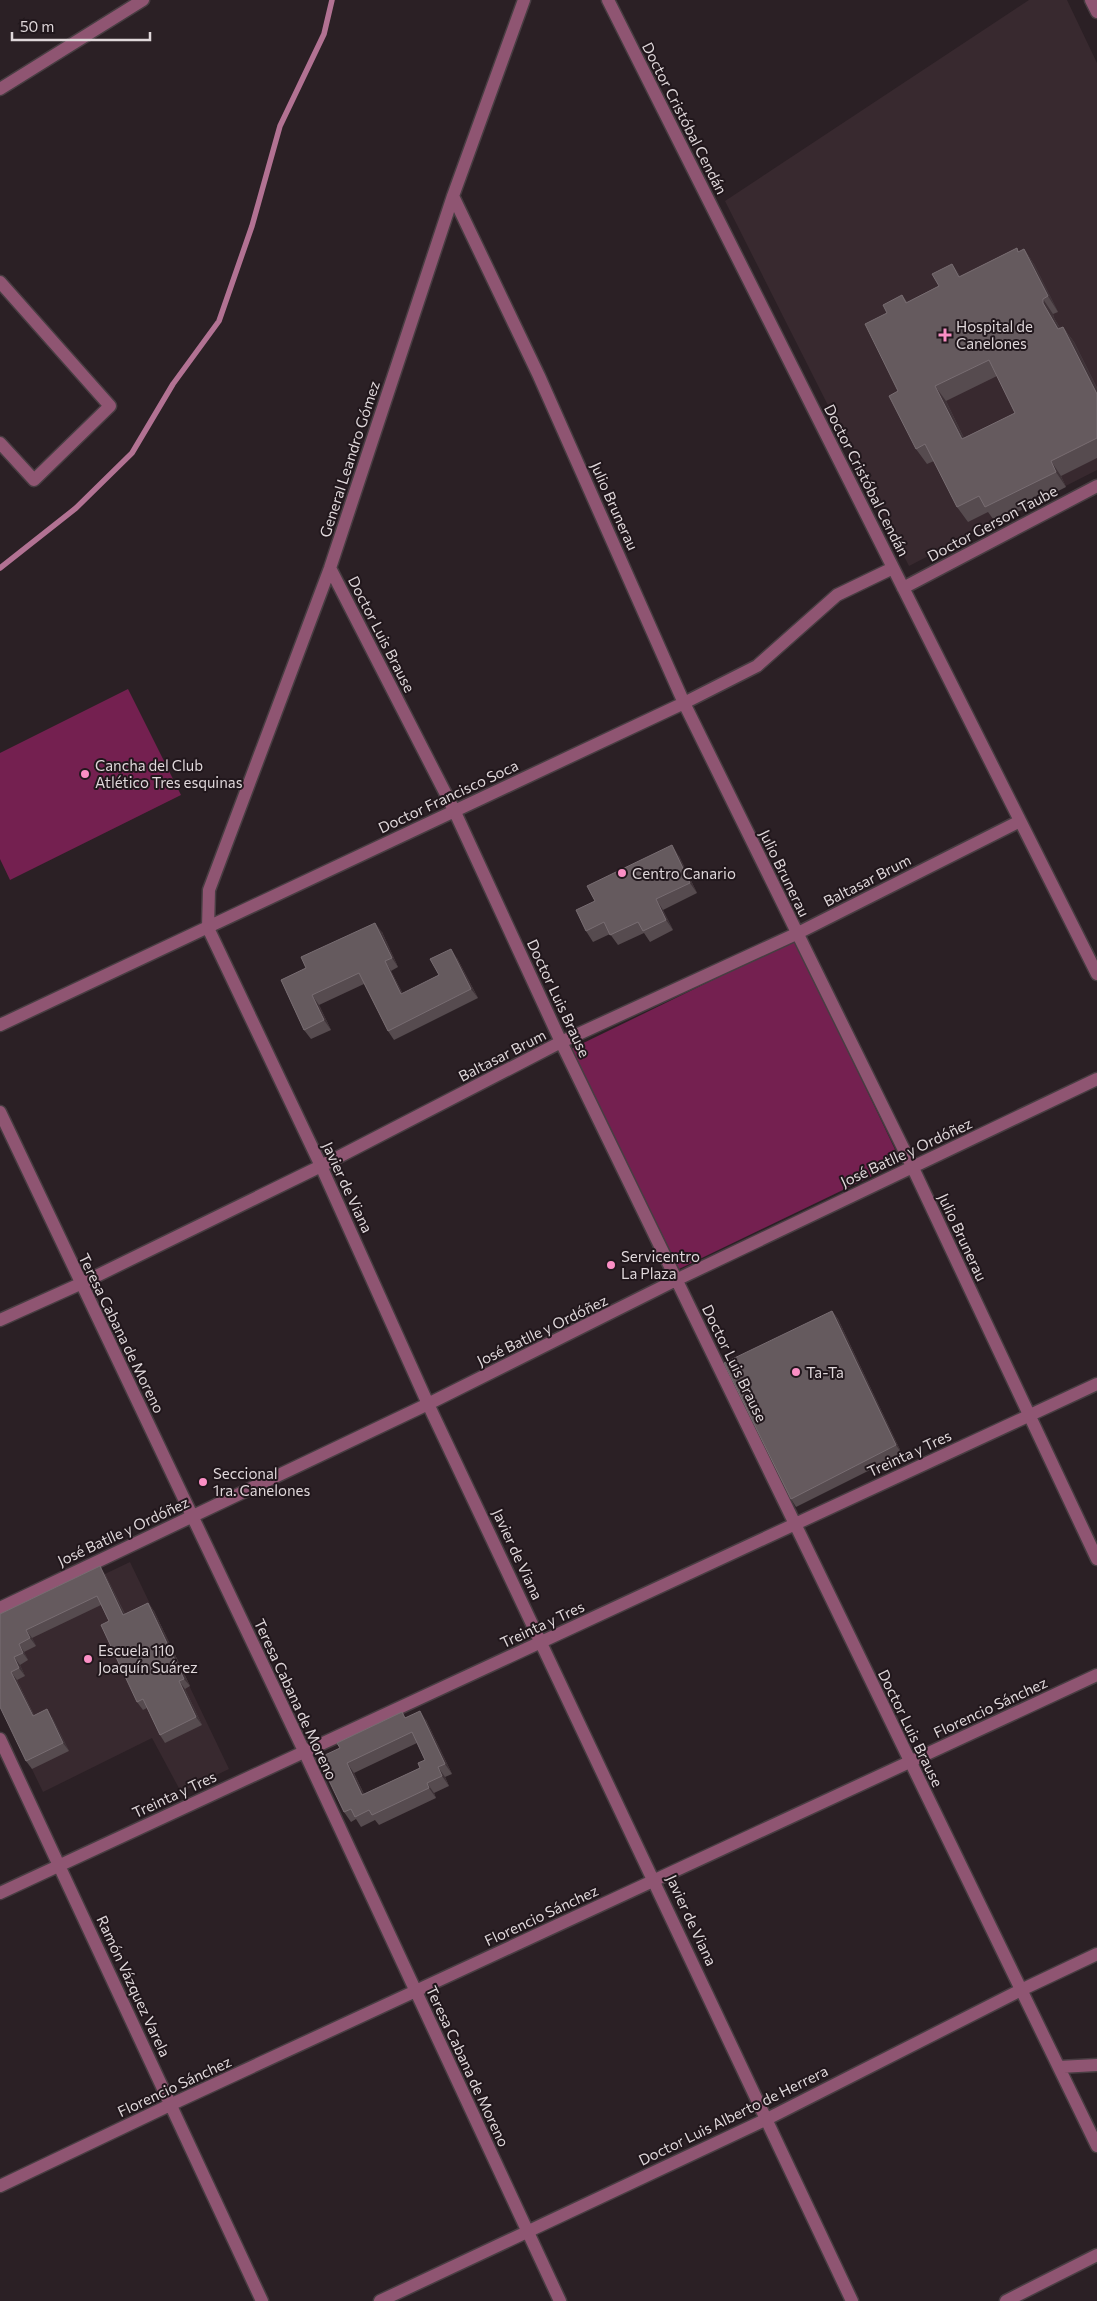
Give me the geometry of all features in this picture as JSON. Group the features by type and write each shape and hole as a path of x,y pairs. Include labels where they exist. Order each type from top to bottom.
{"street":[{"path":"0,89 143,0"},
{"name":"General Leandro Gómez","path":"208,928 209,890 330,568 454,196 524,0"},
{"name":"Doctor Cristóbal Cendán","path":"608,0 1097,974"},
{"path":"1091,0 1097,12"},
{"name":"Julio Brunerau","path":"454,196 539,376 684,703 796,934 912,1166 1097,1559"},
{"path":"0,282 110,406 34,480 0,443"},
{"name":"Doctor Gerson Taube","path":"903,588 1097,486"},
{"name":"Doctor Luis Brause","path":"330,568 454,810 561,1042 1097,2146"},
{"name":"Doctor Francisco Soca","path":"0,1026 684,703 757,666 837,595 893,568"},
{"name":"Baltasar Brum","path":"0,1320 80,1284 321,1166 561,1042 796,934 1020,821"},
{"name":"Javier de Viana","path":"208,928 321,1166 428,1404 655,1880 852,2301"},
{"name":"José Batlle y Ordóñez","path":"0,1608 428,1404 676,1280 1097,1079"},
{"name":"Teresa Cabana de Moreno","path":"0,1112 80,1284 304,1751 414,1992 560,2301"},
{"name":"Treinta y Tres","path":"0,1893 1097,1384"},
{"name":"Florencio Sánchez","path":"0,2186 172,2104 1097,1675"},
{"name":"Ramón Vázquez Varela","path":"0,1740 172,2104 262,2301"},
{"name":"Doctor Luis Alberto de Herrera","path":"380,2301 767,2119 1021,1990 1097,1954"},
{"path":"1059,2067 1097,2064"},
{"path":"1006,2301 1097,2256"}],"shaded area":[{"name":"Hospital de Canelones","path":"1029,0 1067,0 1097,63 1097,470 909,566 725,201"},
{"name":"Cancha del Club Atlético Tres esquinas","path":"128,689 181,795 10,880 0,859 0,753"},
{"path":"795,940 901,1162 679,1269 571,1049"},
{"name":"Escuela 110 Joaquín Suárez","path":"130,1562 229,1769 181,1792 152,1738 43,1792 0,1703 0,1624"}],"building":[{"path":"1017,248 1018,252 1024,249 1048,296 1043,299 1043,303 1058,329 1063,327 1097,394 1097,438 1051,461 1056,472 985,507 979,496 957,507 925,444 916,449 889,396 898,391 865,324 887,313 883,305 902,295 906,303 939,286 932,274 952,264 959,277","holes":["989,360 1015,413 962,439 935,386"]},
{"path":"672,845 690,883 656,899 666,920 643,931 638,922 610,935 604,922 586,931 576,910 595,901 587,886"},
{"path":"375,923 392,958 385,961 401,994 439,975 430,959 451,949 471,989 388,1031 359,973 312,995 324,1020 304,1030 281,980 306,968 301,957"},
{"path":"832,1311 896,1445 791,1499 724,1363"},
{"path":"100,1566 123,1615 148,1603 184,1679 179,1681 196,1717 160,1735 143,1699 137,1702 101,1625 109,1621 97,1596 26,1630 30,1638 19,1644 23,1653 14,1657 19,1668 11,1672 33,1716 47,1709 63,1743 26,1761 0,1707 0,1614"},
{"path":"420,1711 445,1764 438,1767 442,1776 427,1783 429,1788 372,1815 369,1810 355,1817 351,1809 344,1812 322,1766 329,1763 325,1755 340,1748 337,1743 402,1712 405,1718","holes":["412,1732 425,1760 418,1763 420,1768 362,1795 347,1763"]}],"waterway":[{"path":"0,568 76,508 132,453 173,384 219,321 252,226 280,126 324,34 332,0"}],"place":[{"name":"Hospital de Canelones","path":"945,335"},
{"name":"Cancha del Club Atlético Tres esquinas","path":"85,774"},
{"name":"Centro Canario","path":"622,873"},
{"name":"Servicentro La Plaza","path":"611,1265"},
{"name":"Ta-Ta","path":"796,1372"},
{"name":"Seccional 1ra. Canelones","path":"203,1482"},
{"name":"Escuela 110 Joaquín Suárez","path":"88,1659"}]}
